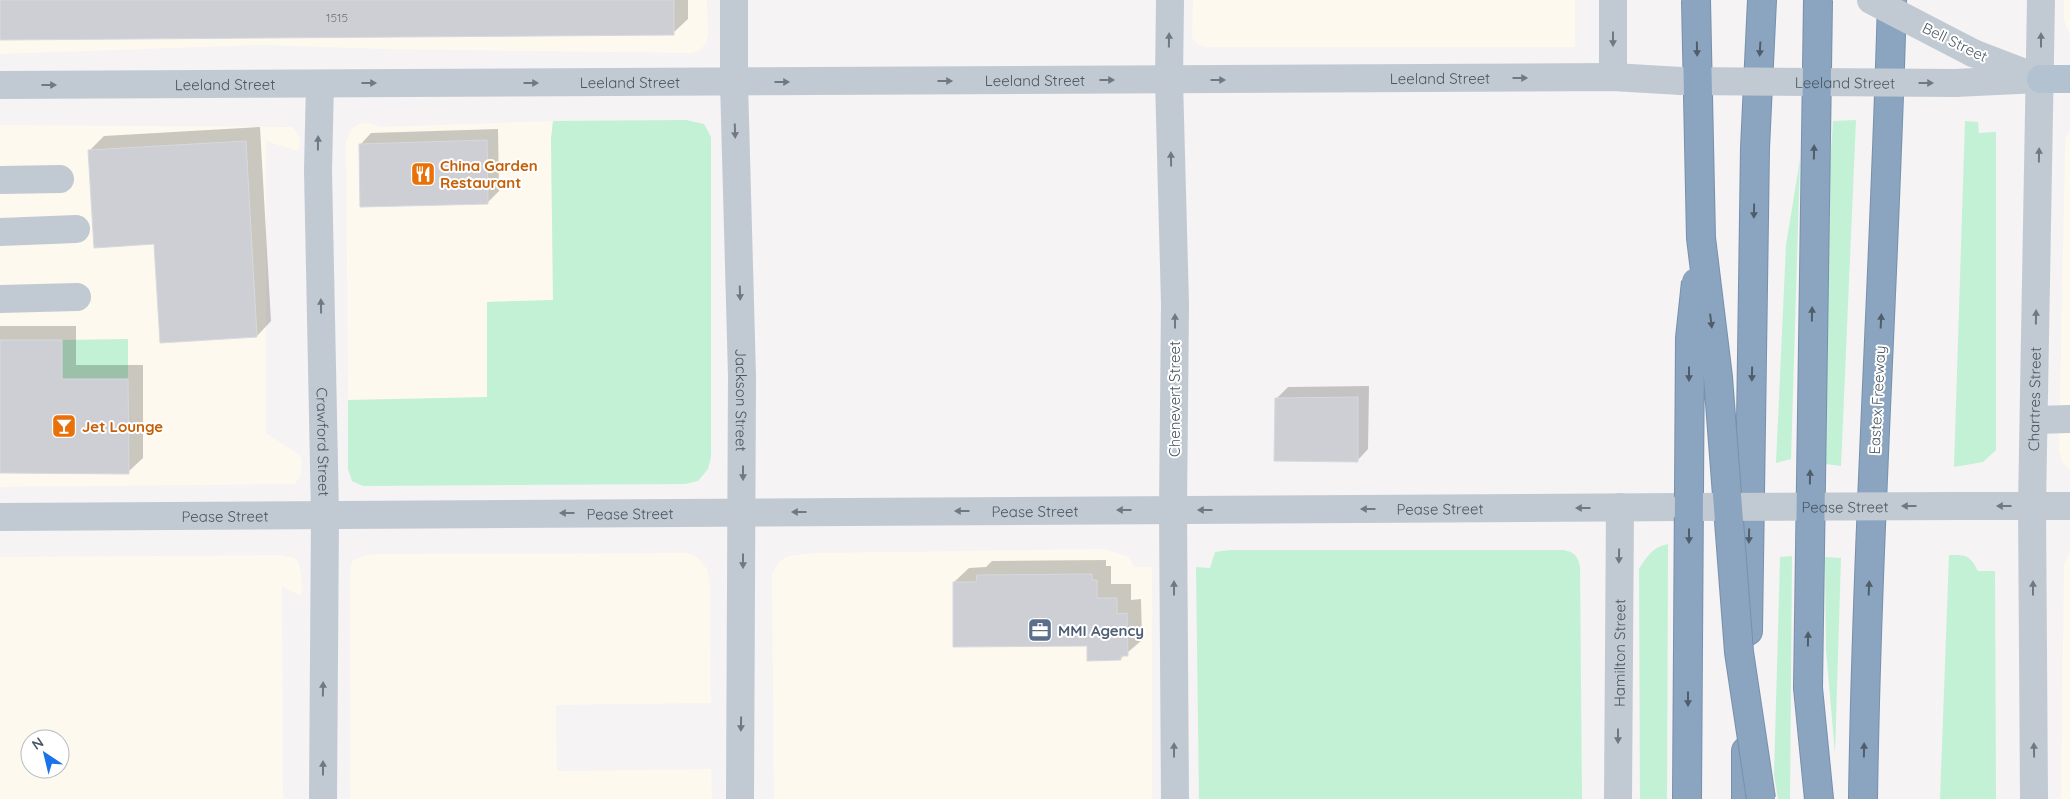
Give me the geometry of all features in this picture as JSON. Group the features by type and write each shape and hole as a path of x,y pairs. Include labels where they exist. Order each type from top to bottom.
{"highway":[{"path":"1696,0 1701,238 1718,377 1739,652 1761,799"},
{"path":"1746,799 1754,158 1762,0"},
{"path":"1806,799 1818,0"},
{"name":"Eastex Freeway","path":"1863,799 1865,676 1887,171 1892,0"},
{"path":"1887,171 1909,0"},
{"path":"1687,799 1690,338 1701,238"},
{"path":"1808,688 1819,799"}],"main road":[{"name":"Leeland Street","path":"2041,79 2070,79"}],"street":[{"name":"Jackson Street","path":"734,0 734,82 742,376 743,512 740,799"},
{"name":"Chenevert Street","path":"1170,0 1169,80 1175,304 1173,510 1175,799"},
{"path":"1612,77 1613,0"},
{"name":"Bell Street","path":"1871,0 1973,53 2041,79"},
{"name":"Chartres Street","path":"2034,799 2032,506 2041,0"},
{"name":"Leeland Street","path":"0,85 1612,77 1681,81 1955,83 2041,79"},
{"name":"Crawford Street","path":"320,84 318,170 325,515 323,799"},
{"path":"0,180 60,179"},
{"path":"0,232 76,229"},
{"path":"0,300 77,297"},
{"path":"2034,420 2070,419"},
{"name":"Pease Street","path":"0,517 2070,506"},
{"name":"Hamilton Street","path":"1618,799 1620,508"}],"shaded area":[{"path":"0,0 707,0 708,34 706,43 702,48 696,52 689,53 383,49 261,45 0,54"},
{"path":"1193,0 1575,0 1575,47 1206,47 1198,44 1192,38"},
{"path":"2064,0 2070,0 2070,36 2064,20"},
{"path":"553,121 551,139 553,301 487,302 488,398 348,400 346,142 350,131 358,124 369,123 380,127"},
{"path":"0,125 293,127 299,136 300,145 298,151 266,141 266,433 300,455 302,463 301,475 295,484 0,487"},
{"path":"2070,131 2070,470 2062,462 2059,450 2065,148 2066,136"},
{"path":"1105,549 1129,557 1134,567 1152,567 1152,799 774,799 772,574 779,562 788,556 813,553"},
{"path":"2070,552 2070,799 2061,799 2064,564"},
{"path":"687,553 697,557 707,569 710,585 711,703 556,705 557,771 711,769 712,799 350,799 350,568 353,560 366,555 380,554"},
{"path":"282,555 297,559 301,572 301,596 282,586 283,799 0,799 0,557"}],"green space":[{"path":"686,120 704,124 711,137 711,457 708,469 698,481 685,484 363,486 352,481 348,469 348,400 487,397 487,302 553,300 551,139 553,121"},
{"path":"1856,120 1841,466 1826,464 1829,180 1833,121"},
{"path":"1965,121 1978,122 1979,133 1996,132 1996,450 1983,462 1954,467"},
{"path":"1800,159 1791,459 1776,463 1786,245"},
{"path":"128,339 128,379 62,379 62,340"},
{"path":"1668,544 1667,799 1640,799 1639,569 1651,553 1658,547"},
{"path":"1230,550 1563,550 1574,555 1578,559 1580,566 1582,799 1199,799 1196,567 1210,568 1215,552"},
{"path":"1949,555 1967,557 1978,571 1995,571 1996,799 1940,799"},
{"path":"1792,556 1790,799 1778,799 1774,775 1780,557"},
{"path":"1825,557 1841,558 1835,753 1826,650"}],"building":[{"path":"0,0 674,0 674,35 0,40"},
{"name":"China Garden Restaurant","path":"487,140 488,204 360,207 359,144"},
{"path":"246,141 257,337 160,343 154,244 94,248 88,150"},
{"name":"Jet Lounge","path":"0,340 62,340 62,379 128,379 129,474 0,473"},
{"path":"1358,397 1358,462 1274,461 1275,398"},
{"name":"MMI Agency","path":"1092,574 1092,580 1097,580 1097,598 1117,598 1117,614 1127,613 1128,656 1121,656 1121,660 1087,661 1087,646 953,647 953,582 976,582 977,575"}],"place":[{"name":"China Garden Restaurant","path":"423,174"},
{"name":"Jet Lounge","path":"64,426"},
{"name":"MMI Agency","path":"1040,630"}]}
